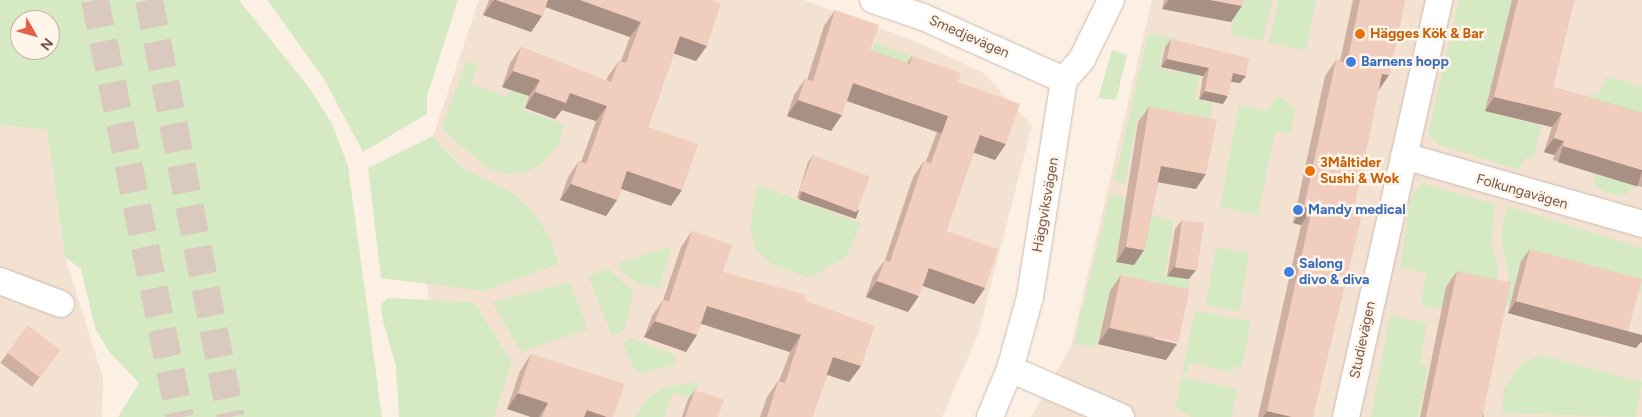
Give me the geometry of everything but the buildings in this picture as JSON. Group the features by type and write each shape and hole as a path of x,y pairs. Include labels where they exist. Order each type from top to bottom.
{"street":[{"name":"Smedjevägen","path":"873,0 925,8 1064,80"},
{"path":"1064,80 1082,59 1111,0"},
{"name":"Studievägen","path":"1346,417 1439,0"},
{"name":"Häggviksvägen","path":"990,417 1010,369 1030,297 1064,80"},
{"name":"Folkungavägen","path":"1404,156 1642,224"},
{"path":"0,281 61,304"},
{"path":"1010,369 1121,417"}],"shaded area":[{"path":"479,0 804,0 915,41 984,73 1032,126 978,335 942,417 494,417 512,362 474,302 429,300 425,271 465,170 433,136"},
{"path":"1152,0 1642,0 1642,417 1031,417 1071,346"},
{"path":"0,125 47,130 65,257 103,378 102,417 0,417"}],"green space":[{"path":"0,0 239,0 311,90 332,124 348,166 382,417 118,417 139,383 109,352 95,328 81,269 65,257 47,130 0,125"},
{"path":"267,0 458,0 427,96 427,114 363,152 324,79"},
{"path":"1237,0 1272,0 1263,41 1230,35"},
{"path":"1278,0 1316,0 1306,50 1269,43"},
{"path":"1459,0 1512,0 1485,111 1545,114 1533,157 1526,158 1518,170 1437,144 1428,133"},
{"path":"1148,34 1175,38 1173,48 1163,47 1159,68 1180,73 1184,54 1203,58 1195,100 1213,103 1207,133 1137,120 1125,184 1114,182"},
{"path":"875,43 944,68 867,67"},
{"path":"1112,50 1127,55 1116,100 1098,98"},
{"path":"467,61 477,64 471,84 508,97 515,77 532,83 523,110 565,124 559,144 543,163 524,173 507,174 486,167 441,128"},
{"path":"1607,76 1642,87 1642,130 1574,98 1599,93"},
{"path":"1278,95 1295,109 1290,134 1275,131 1258,215 1220,207 1239,105 1268,111"},
{"path":"433,136 461,167 511,192 534,213 551,239 558,264 484,291 381,278 368,168"},
{"path":"1594,172 1629,178 1628,183 1635,185 1625,195 1606,193 1594,184"},
{"path":"1421,183 1495,204 1491,242 1498,268 1495,297 1442,309 1421,305 1426,273 1400,267 1410,200"},
{"path":"757,185 861,223 846,257 809,278 772,264 757,252 750,227"},
{"path":"1110,194 1131,200 1120,234 1144,214 1174,220 1165,275 1190,280 1185,307 1110,290 1096,348 1074,343"},
{"path":"1507,206 1642,248 1642,293 1522,261 1509,308 1505,305 1509,275 1501,237"},
{"path":"672,246 659,288 636,283 621,270 619,263"},
{"path":"1216,247 1249,253 1239,311 1206,305"},
{"path":"608,269 633,291 625,329 612,336 588,276"},
{"path":"569,282 588,329 521,352 492,302"},
{"path":"388,298 474,302 512,362 494,417 399,417 396,367 382,317 381,304"},
{"path":"1195,311 1251,321 1242,368 1234,366 1233,372 1190,363 1187,374 1182,373"},
{"path":"1390,315 1427,323 1420,364 1428,368 1418,417 1371,417"},
{"path":"631,338 676,355 674,365 637,374 623,344"},
{"path":"1540,355 1642,382 1635,417 1502,413 1504,389 1520,366"},
{"path":"1181,377 1237,389 1232,417 1191,417 1176,407"},
{"path":"699,382 693,398 673,393 664,417 635,417 645,401 662,388"}],"tunnel":[{"path":"95,0 180,417"},
{"path":"149,0 231,417"}],"place":[{"name":"Hägges Kök & Bar","path":"1360,34"},
{"name":"Barnens hopp","path":"1351,62"},
{"name":"3Måltider Sushi & Wok","path":"1310,171"},
{"name":"Mandy medical","path":"1298,210"},
{"name":"Salong divo & diva","path":"1289,272"}]}
